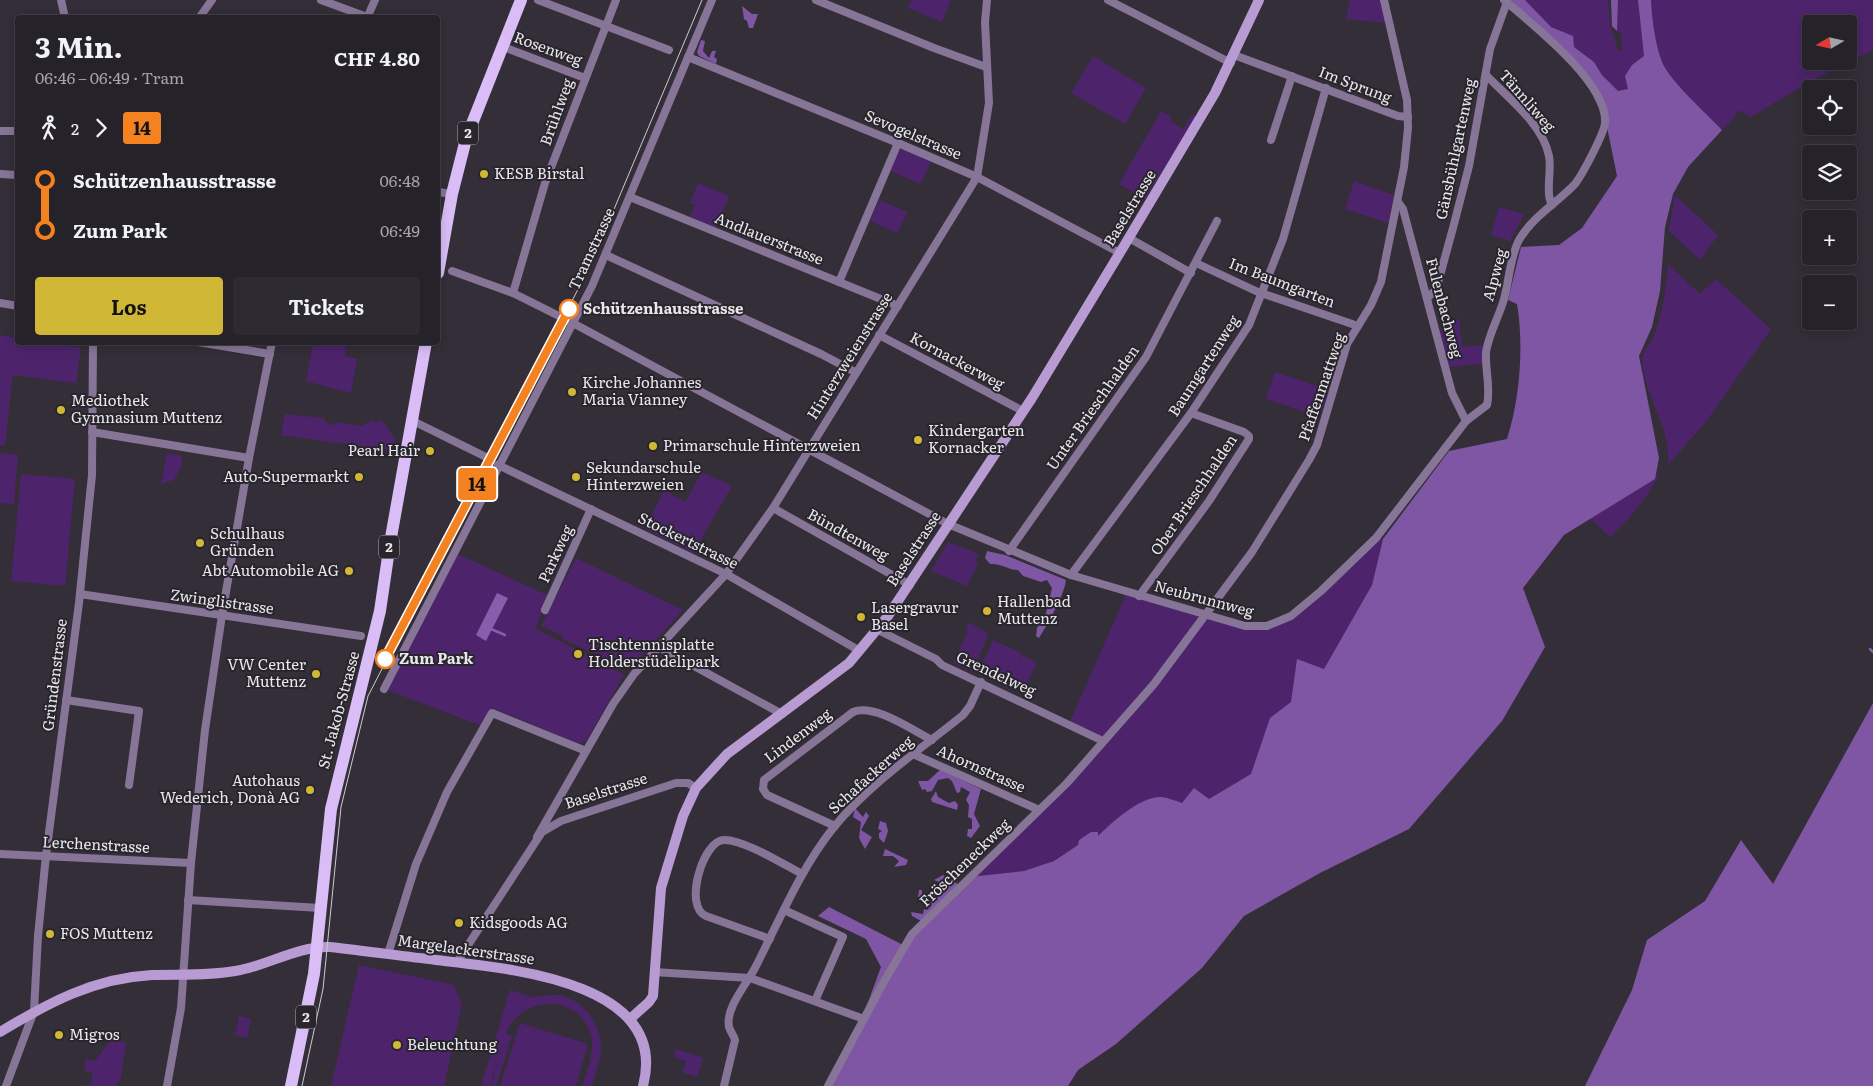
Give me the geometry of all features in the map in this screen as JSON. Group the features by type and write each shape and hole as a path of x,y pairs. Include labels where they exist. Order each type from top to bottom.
{"main road":[{"name":"2","path":"440,262 452,194 466,138 501,46 521,0"},
{"name":"St. Jakob-Strasse","path":"290,1086 307,1014 331,809 380,611 411,420 425,345"}],"street":[{"path":"61,0 64,15"},
{"path":"201,15 212,0"},
{"path":"322,0 362,15"},
{"path":"368,15 375,0"},
{"path":"538,0 669,50"},
{"name":"Brühlweg","path":"513,293 545,183 616,0"},
{"name":"Tramstrasse","path":"384,689 606,255 712,0"},
{"path":"816,0 986,67"},
{"name":"Hinterzweienstrasse","path":"537,837 613,704 634,674 726,574 773,508 855,372 977,177 989,103 985,22 987,0"},
{"name":"Im Sprung","path":"1108,0 1232,59 1292,76 1398,116 1408,117"},
{"name":"Baselstrasse","path":"457,962 537,837 549,826 676,783 688,782 696,788 727,754 849,663 878,630 910,585 1023,411 1120,253 1215,93 1259,0"},
{"name":"Pfaffenmattweg","path":"1154,684 1252,552 1303,473 1317,445 1348,344 1371,305 1381,282 1404,167 1408,117 1407,100 1384,0"},
{"name":"Gänsbühlgartenweg","path":"1427,298 1436,290 1469,166 1490,49 1505,1"},
{"name":"Alpweg","path":"1466,421 1487,405 1486,354 1488,340 1504,302 1518,242 1575,183 1586,166 1605,122 1596,95 1582,73 1505,1"},
{"name":"Rosenweg","path":"501,46 585,78"},
{"name":"Sevogelstrasse","path":"688,57 977,177 1120,253"},
{"name":"Tännliweg","path":"1486,75 1530,122 1546,143 1551,169 1549,196 1552,205"},
{"path":"1271,140 1292,76"},
{"name":"Baumgartenweg","path":"1072,575 1191,413 1249,325 1283,239 1326,88"},
{"path":"0,131 15,131"},
{"path":"839,282 898,143"},
{"path":"0,174 15,175"},
{"path":"440,192 452,194"},
{"name":"Andlauerstrasse","path":"630,197 898,306"},
{"name":"Fulenbachweg","path":"1398,202 1404,209 1452,393 1466,421"},
{"name":"Unter Brieschhalden","path":"1009,551 1146,357 1217,221"},
{"path":"1129,238 1191,273"},
{"path":"606,255 812,350 855,372"},
{"name":"Im Baumgarten","path":"1196,263 1263,292 1358,326"},
{"path":"452,271 513,293 572,323 948,524"},
{"path":"0,303 15,306"},
{"name":"Kornackerweg","path":"879,335 1023,411"},
{"name":"Gründenstrasse","path":"6,1086 34,1011 38,936 46,856 80,594 92,475 93,345"},
{"path":"216,345 270,354"},
{"path":"167,1086 181,1008 191,864 205,730 249,458 272,345"},
{"name":"Ober Brieschhalden","path":"1140,596 1209,501 1249,440 1249,436 1244,432 1191,413"},
{"path":"411,420 486,457"},
{"name":"Neubrunnweg","path":"948,524 1009,551 1072,575 1245,626 1267,626 1291,616 1321,591 1376,538 1466,421"},
{"path":"92,432 249,458"},
{"name":"Stockertstrasse","path":"498,465 726,574 860,651"},
{"name":"Bündtenweg","path":"773,508 910,585"},
{"name":"Parkweg","path":"545,610 592,509"},
{"name":"Zwinglistrasse","path":"80,594 361,636"},
{"name":"Grendelweg","path":"878,630 936,659 942,665 1103,741"},
{"path":"659,647 782,714"},
{"name":"Schafackerweg","path":"724,1086 736,1040 729,1026 734,1000 750,978 802,874 835,826 890,773 967,710 980,682"},
{"name":"Fröscheneckweg","path":"828,1086 882,985 912,934 1011,840 1037,809 1066,783 1154,684"},
{"path":"66,700 139,711 129,785"},
{"name":"Lindenweg","path":"835,826 767,795 764,789 764,780 853,712 861,709 874,711 932,740"},
{"path":"388,954 416,864 447,792 492,713 586,751"},
{"name":"Ahornstrasse","path":"913,754 1037,809"},
{"path":"643,1086 646,1074 645,1051 640,1034 630,1019 652,999 661,888 683,816 696,788"},
{"path":"770,938 706,916 697,910 694,897 707,850 717,841 728,840 766,854 802,874"},
{"name":"Lerchenstrasse","path":"0,854 191,864"},
{"path":"188,900 320,908"},
{"path":"784,910 843,937 815,1000"},
{"path":"0,1032 34,1011 82,988 150,975 237,971 316,946"},
{"name":"Margelackerstrasse","path":"316,946 503,967 566,983 618,1008 630,1019"},
{"path":"654,972 750,978 864,1019"}],"shaded area":[{"path":"911,0 951,0 942,22 908,8"},
{"path":"1350,0 1384,0 1389,23 1346,19"},
{"path":"1505,0 1525,0 1551,27 1573,36 1574,47 1594,62 1602,75 1618,91 1628,89 1625,76 1632,65 1644,56 1638,0 1651,0 1657,47 1666,70 1722,130 1688,167 1673,194 1665,227 1660,291 1652,327 1639,356 1659,458 1655,479 1564,535 1523,588 1545,647 1502,721 1409,829 1320,873 1244,916 1202,968 1116,1044 1078,1070 1068,1086 832,1086 853,1043 881,967 866,939 818,916 829,907 905,946 969,877 1024,871 1054,861 1078,845 1079,840 1091,832 1098,832 1098,836 1128,811 1146,800 1162,797 1182,803 1194,788 1209,799 1251,774 1270,718 1291,702 1297,659 1324,669 1372,585 1383,539 1449,451 1507,439 1515,407 1520,372 1520,337 1517,304 1508,300 1521,247 1559,245 1582,228 1617,176 1606,122 1582,73"},
{"path":"1525,0 1608,0 1610,23 1618,51 1622,50 1621,32 1617,31 1618,0 1638,0 1644,56 1632,65 1628,89 1618,91 1602,75 1594,62 1574,47 1572,41 1561,30 1551,27"},
{"path":"1611,0 1618,0 1617,31 1612,26"},
{"path":"1651,0 1873,0 1873,50 1858,57 1858,15 1802,15 1802,70 1832,70 1813,80 1802,80 1802,86 1751,117 1737,111 1736,115 1722,130 1666,70 1657,47"},
{"path":"742,6 752,14 758,14 753,28 749,28 747,21 744,19"},
{"path":"701,40 705,41 703,51 709,58 712,51 716,51 714,57 717,59 716,64 699,56 697,52"},
{"path":"1093,56 1146,88 1125,124 1071,93"},
{"path":"1161,111 1172,117 1170,121 1183,129 1193,114 1196,117 1145,199 1119,184"},
{"path":"902,149 932,160 921,184 890,171 898,151"},
{"path":"1354,181 1394,195 1388,223 1345,209"},
{"path":"698,183 729,196 716,228 690,217 695,205 690,203"},
{"path":"1675,195 1718,235 1700,260 1669,231"},
{"path":"879,200 908,212 897,233 870,221"},
{"path":"1499,207 1524,214 1510,241 1491,235"},
{"path":"1668,264 1700,294 1716,279 1771,329 1705,423 1668,465 1668,451 1662,424 1647,386 1642,360 1643,353 1654,336 1660,318"},
{"path":"1459,318 1462,347 1484,345 1482,364 1448,367 1439,331"},
{"path":"0,335 15,338 15,345 61,345 81,348 76,383 13,375 5,446 0,445"},
{"path":"313,345 346,345 345,356 357,359 351,393 306,381"},
{"path":"1275,372 1329,390 1320,417 1266,399"},
{"path":"285,414 323,418 328,424 333,425 336,422 361,426 372,420 376,422 382,420 395,439 395,451 281,435"},
{"path":"0,453 18,455 14,504 0,503"},
{"path":"167,453 182,456 181,467 174,480 161,484"},
{"path":"702,472 732,486 693,553 645,529 664,490 685,502"},
{"path":"21,474 75,479 65,586 11,581"},
{"path":"1659,475 1649,493 1610,537 1589,517 1644,476"},
{"path":"1376,538 1383,539 1372,585 1324,669 1297,660 1291,703 1270,718 1252,774 1209,799 1182,803 1163,797 1153,798 1126,812 1098,837 1091,832 1079,840 1078,845 1054,861 1024,871 970,877 1103,742 1069,724 1127,592 1259,627 1291,616"},
{"path":"948,542 979,554 975,561 978,564 967,586 931,571"},
{"path":"987,551 1005,555 1066,580 1059,601 1039,638 1036,636 1037,628 1046,613 1052,588 1047,580 1041,582 1023,576 1018,570 990,564 985,558"},
{"path":"458,554 549,596 535,628 624,675 586,741 578,743 492,708 482,726 387,690"},
{"path":"576,558 683,610 629,669 562,639 563,636 541,626"},
{"path":"497,593 508,598 486,641 476,635"},
{"path":"969,622 989,634 972,671 953,663 968,631 966,630"},
{"path":"993,640 1022,653 1014,670 1022,655 1037,662 1023,692 979,670"},
{"path":"1873,703 1873,1086 1585,1086 1632,990 1647,940 1705,901 1741,840 1773,884"},
{"path":"940,770 981,789 974,814 980,826 971,838 967,836 968,829 972,829 972,819 968,817 969,805 966,800 970,792 961,787 960,792 957,793 952,781 948,778 938,780 932,791 922,790 918,781 928,781"},
{"path":"936,791 938,797 949,803 955,801 958,805 957,810 932,802 931,799"},
{"path":"855,808 863,817 866,812 869,816 861,830 872,837 865,849 859,838 861,822 853,817"},
{"path":"880,821 886,823 888,831 884,843 879,838 879,833 882,831 878,829"},
{"path":"885,849 908,860 906,865 894,867 899,861 893,856 883,856"},
{"path":"943,875 958,884 923,922 912,916 911,912 923,914 924,909 927,910 931,906 929,901 918,897 919,890 922,890 922,896 929,899 930,891 935,895 939,894 947,885 934,880"},
{"name":"Beleuchtung","path":"359,965 454,985 462,1004 444,1086 331,1086"},
{"path":"510,990 533,997 559,995 576,1002 589,1014 598,1031 601,1049 592,1086 582,1086 592,1052 592,1041 587,1025 578,1014 566,1007 552,1004 538,1005 525,1011 514,1020 506,1034 512,1036 496,1086 491,1086 503,1044 490,1086 481,1086"},
{"path":"239,1016 251,1019 247,1038 235,1035"},
{"path":"520,1023 588,1044 576,1086 500,1086"},
{"path":"111,1039 126,1043 121,1078 116,1086 85,1086 92,1083 92,1072 84,1071 85,1059 95,1061"},
{"path":"676,1049 703,1058 697,1077 682,1072 686,1061 674,1057"}],"waterway":[{"path":"491,629 505,635"},
{"path":"1870,649 1873,652"}],"tram line":[{"path":"302,1086 323,989 341,807 368,696 591,264 702,0"},
{"name":"14","path":"385,659 569,309"}],"place":[{"name":"KESB Birstal","path":"484,174"},
{"name":"Schützenhausstrasse","path":"569,309"},
{"name":"Kirche Johannes Maria Vianney","path":"572,392"},
{"name":"Mediothek Gymnasium Muttenz","path":"61,410"},
{"name":"Kindergarten Kornacker","path":"918,440"},
{"name":"Primarschule Hinterzweien","path":"653,446"},
{"name":"Pearl Hair","path":"430,451"},
{"name":"Auto-Supermarkt","path":"359,477"},
{"name":"Sekundarschule Hinterzweien","path":"576,477"},
{"name":"Schulhaus Gründen","path":"200,543"},
{"name":"Abt Automobile AG","path":"349,571"},
{"name":"Hallenbad Muttenz","path":"987,611"},
{"name":"Lasergravur Basel","path":"861,617"},
{"name":"Tischtennisplatte Holderstüdelipark","path":"578,654"},
{"name":"Zum Park","path":"385,659"},
{"name":"VW Center Muttenz","path":"316,674"},
{"name":"Autohaus Wederich, Donà AG","path":"310,790"},
{"name":"Kidsgoods AG","path":"459,923"},
{"name":"FOS Muttenz","path":"50,934"},
{"name":"Migros","path":"59,1035"},
{"name":"Beleuchtung","path":"397,1045"}]}
